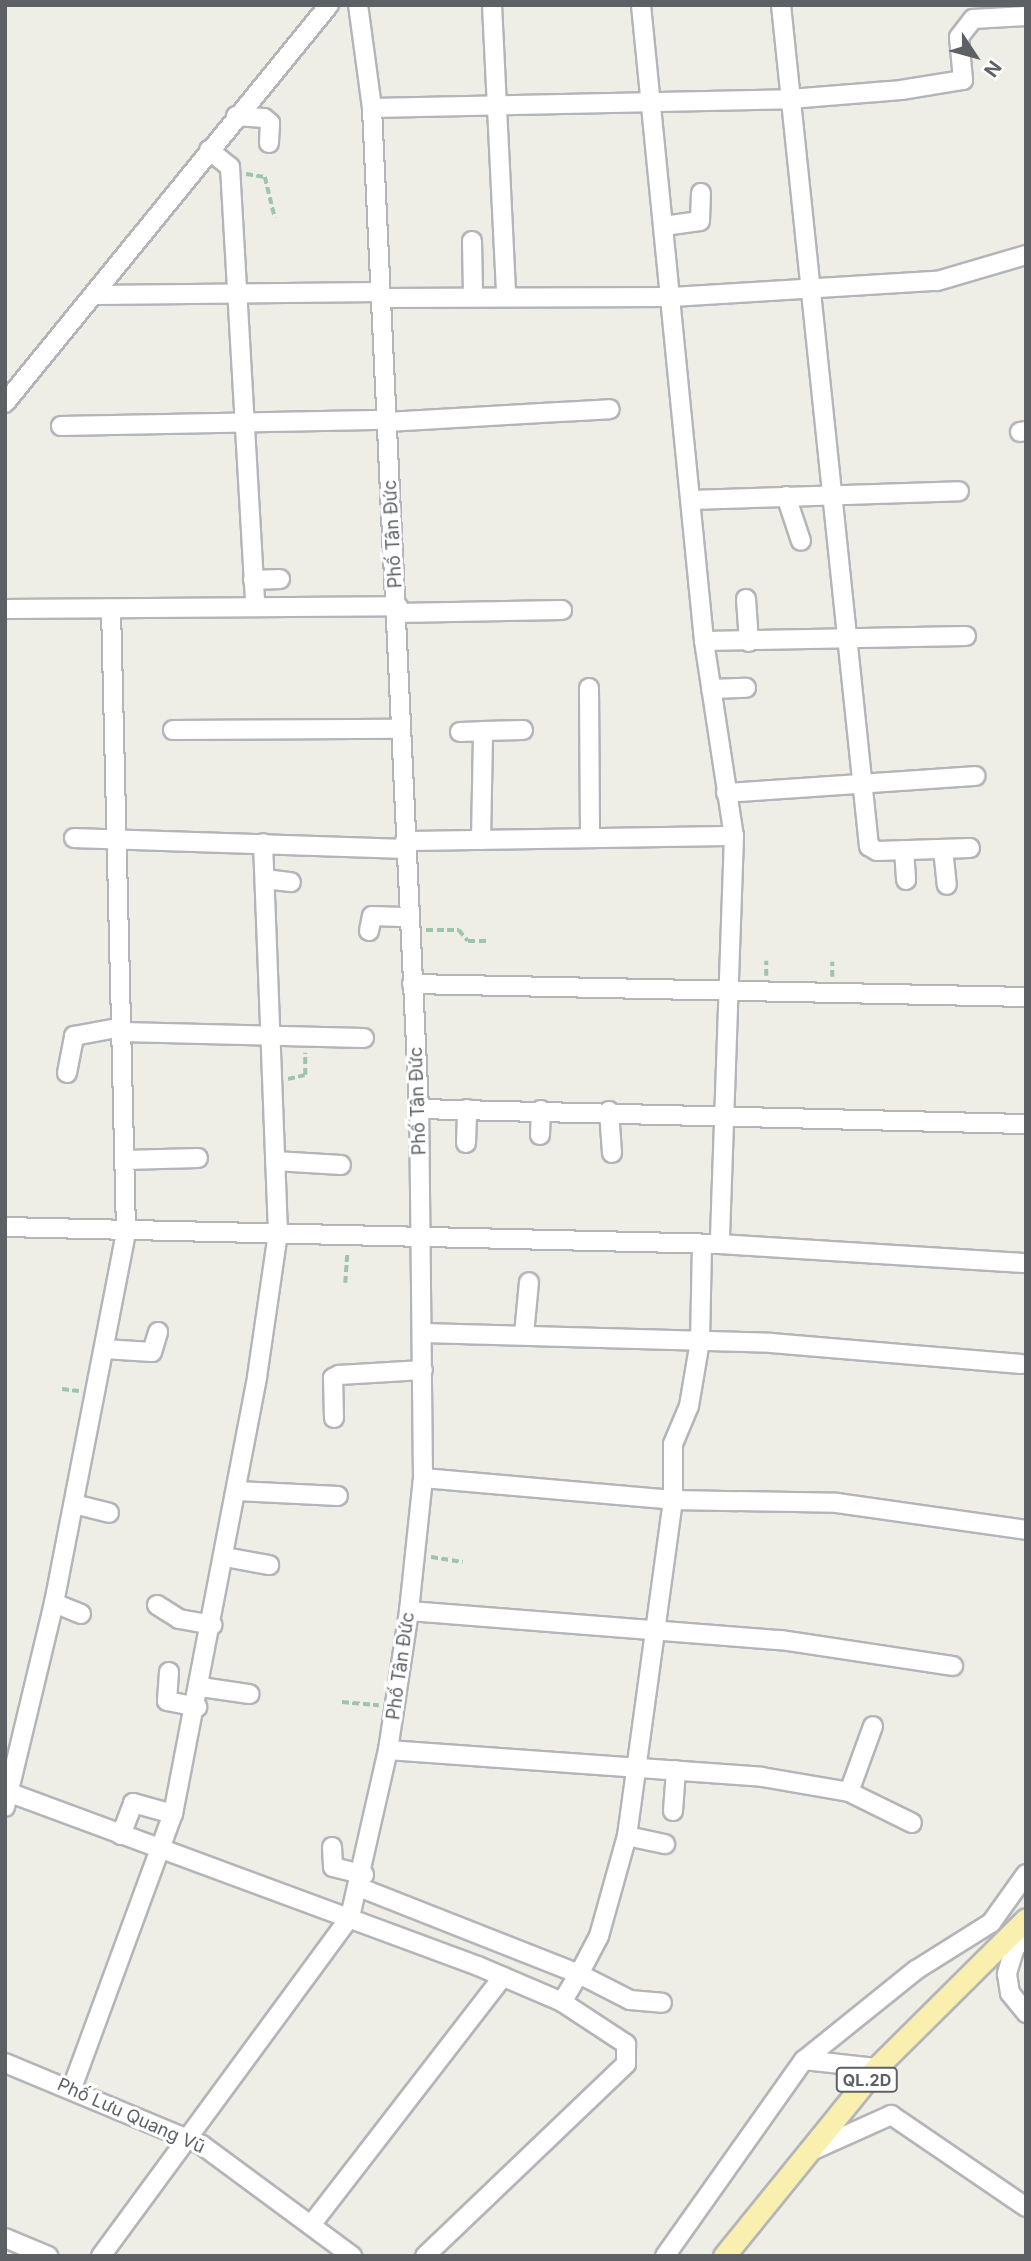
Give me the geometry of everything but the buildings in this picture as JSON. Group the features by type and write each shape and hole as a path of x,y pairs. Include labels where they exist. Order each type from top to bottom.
{"main road":[{"name":"QL.2D","path":"724,2256 876,2068 1008,1932 1026,1919"}],"street":[{"path":"5,403 96,295 236,116 328,5"},
{"name":"Phố Tân Đức","path":"101,2256 350,1917 363,1882 388,1750 409,1611 424,1478 423,1239 419,1109 399,729 398,610 372,108 358,5"},
{"path":"492,5 506,295"},
{"path":"562,2002 599,1936 627,1836 652,1629 673,1500 675,1433 690,1406 711,1244 721,1111 734,836 704,641 693,500 641,5"},
{"path":"780,5 851,640 869,846 904,850 970,848"},
{"path":"372,108 650,98 790,99 963,80 963,26 973,19 1026,16"},
{"path":"236,116 264,118 270,123 269,144"},
{"path":"209,150 225,160 230,174 241,422 255,607"},
{"path":"664,226 700,221 701,193"},
{"path":"472,241 474,295"},
{"path":"96,295 672,297 811,286 937,281 1026,254"},
{"path":"61,426 387,421 610,409"},
{"path":"693,500 959,491"},
{"path":"786,496 801,541"},
{"path":"253,580 281,579"},
{"path":"746,599 749,642"},
{"path":"5,609 255,607 562,610"},
{"path":"111,610 114,840 122,1030 126,1231 54,1603 7,1797 350,1917 503,1977 562,2002 626,2044 626,2064 425,2256"},
{"path":"704,641 966,636"},
{"path":"589,688 590,838"},
{"path":"711,689 746,688"},
{"path":"173,730 399,729"},
{"path":"460,732 523,730"},
{"path":"481,840 483,731"},
{"path":"726,793 975,776"},
{"path":"74,838 405,845 481,840 734,836"},
{"path":"72,2088 173,1814 197,1707 225,1557 278,1233 263,843"},
{"path":"943,849 947,885"},
{"path":"904,850 905,880"},
{"path":"265,879 291,882"},
{"path":"369,931 372,916 409,923"},
{"path":"412,984 725,988 1026,997"},
{"path":"67,1073 74,1036 122,1030 364,1038"},
{"path":"419,1109 721,1111 1026,1124"},
{"path":"466,1143 467,1109"},
{"path":"540,1135 541,1110"},
{"path":"609,1111 612,1153"},
{"path":"125,1160 198,1158"},
{"path":"275,1161 341,1165"},
{"path":"5,1227 711,1244 1026,1262"},
{"path":"524,1334 529,1282"},
{"path":"103,1349 152,1352 158,1332"},
{"path":"423,1333 700,1341 1021,1364"},
{"path":"334,1418 338,1375 423,1370"},
{"path":"424,1478 673,1500 836,1503 1026,1530"},
{"path":"236,1495 338,1496"},
{"path":"236,1495 286,1504"},
{"path":"74,1504 109,1513"},
{"path":"225,1557 269,1565"},
{"path":"54,1603 81,1614"},
{"path":"158,1605 179,1619 212,1625"},
{"path":"409,1611 781,1640 953,1666"},
{"path":"169,1671 167,1701 197,1707"},
{"path":"201,1686 249,1694"},
{"path":"849,1792 873,1726"},
{"path":"388,1750 635,1765 849,1792 912,1823"},
{"path":"673,1811 676,1770"},
{"path":"121,1835 133,1803 173,1814"},
{"path":"627,1836 665,1844"},
{"path":"332,1847 333,1867 363,1882 579,1974 630,2000 662,2003"},
{"path":"1026,1874 1008,1932 1015,1947 1007,1974 1010,1993 1026,2013"},
{"path":"665,2256 804,2060 916,1970 1008,1932"},
{"path":"310,2225 503,1977"},
{"path":"804,2060 876,2068"},
{"name":"Phố Lưu Quang Vũ","path":"5,2063 72,2088 186,2137 352,2256"},
{"path":"806,2153 891,2115 1026,2207"},
{"path":"5,2238 48,2256"}],"path":[{"path":"230,174 265,177 275,218"},
{"path":"409,923 459,930 468,941 487,941"},
{"path":"286,1088 287,1080 308,1070 303,1037"},
{"path":"345,1283 348,1236"},
{"path":"415,1554 463,1562"},
{"path":"342,1702 395,1706"}]}
